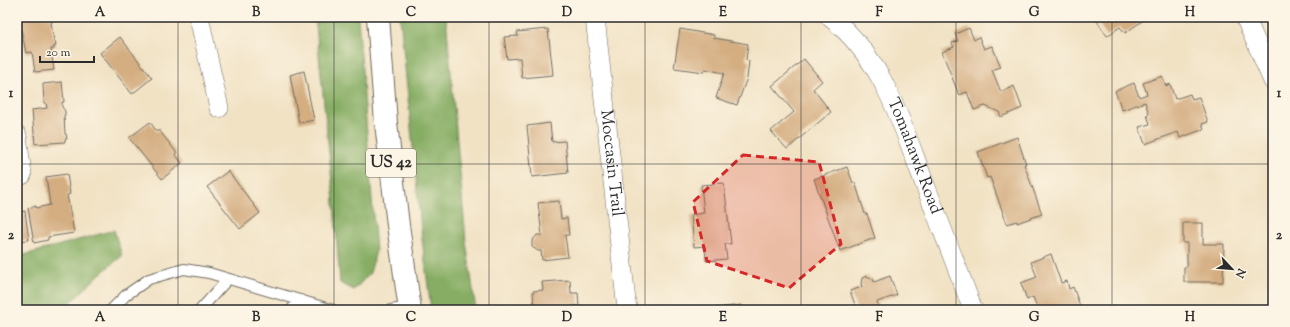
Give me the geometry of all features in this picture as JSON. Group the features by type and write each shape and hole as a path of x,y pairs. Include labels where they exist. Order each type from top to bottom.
{"main road":[{"name":"US 42","path":"378,17 386,123 398,225 404,309"}],"street":[{"path":"199,17 219,108"},
{"name":"Moccasin Trail","path":"595,17 627,310"},
{"name":"Tomahawk Road","path":"830,17 857,42 877,70 894,103 973,310"},
{"path":"1245,17 1272,77"},
{"path":"17,135 22,175"}],"lane":[{"path":"111,310 126,295 149,279 184,269 208,273 333,310"},
{"path":"200,310 228,279"},
{"path":"291,310 300,300"}],"highlighted area":[{"path":"743,155 819,162 841,244 789,288 707,261 693,202"}],"green space":[{"path":"315,17 358,17 376,251 370,273 354,290 340,283 333,191"},
{"path":"400,17 446,17 466,241 476,310 431,310 422,239"},
{"path":"114,230 122,256 100,274 63,310 17,310 17,257"}],"building":[{"path":"30,17 51,17 56,46 54,46 54,49 51,49 54,70 35,72 32,52 26,53 19,19"},
{"path":"1148,17 1125,33 1120,27 1107,36 1095,18"},
{"path":"969,28 974,40 979,37 984,49 992,46 1001,67 992,70 1001,92 1014,86 1022,108 1001,117 999,112 985,106 974,110 967,92 959,95 942,52 954,47 952,43 958,41 955,34"},
{"path":"548,29 553,75 522,78 520,58 507,59 504,37 518,36 517,32"},
{"path":"680,29 714,35 714,38 748,44 746,60 749,61 747,78 737,105 716,98 724,73 705,69 704,72 674,68"},
{"path":"120,37 152,78 132,94 100,53"},
{"path":"804,59 822,81 813,89 831,112 787,149 771,131 794,112 772,86"},
{"path":"304,71 314,120 299,123 290,75"},
{"path":"1162,76 1166,86 1170,84 1175,99 1190,94 1192,99 1199,97 1208,122 1202,124 1204,129 1180,138 1178,132 1145,144 1139,127 1150,124 1147,115 1149,114 1145,102 1122,110 1115,91 1134,83 1139,97 1147,94 1143,83"},
{"path":"62,82 64,102 62,102 62,107 65,111 65,134 67,139 65,139 65,142 35,144 32,110 47,108 46,103 44,103 43,84"},
{"path":"150,122 157,132 159,130 177,153 175,154 182,163 162,179 129,138"},
{"path":"550,123 552,142 565,141 568,173 532,177 527,126"},
{"path":"1017,137 1026,164 1024,164 1042,214 1017,223 1017,221 1007,224 990,177 987,178 978,152"},
{"path":"847,167 853,183 855,182 865,214 867,214 875,238 840,251 814,179"},
{"path":"228,171 260,213 240,229 207,187"},
{"path":"67,174 70,194 67,195 74,233 48,237 48,240 34,243 28,208 50,205 46,177"},
{"path":"724,183 731,244 725,244 727,259 706,261 705,246 694,247 691,215 704,213 701,185"},
{"path":"559,201 561,219 567,218 569,235 565,235 568,257 542,260 541,251 538,251 532,247 532,241 537,235 542,235 538,203"},
{"path":"25,211 29,240 17,241 17,212"},
{"path":"1183,223 1203,223 1203,244 1224,244 1223,282 1184,282 1184,267 1187,267 1187,243 1183,243"},
{"path":"1051,254 1061,283 1067,281 1069,289 1073,287 1080,306 1071,310 1038,310 1033,297 1027,300 1021,283 1037,277 1031,262"},
{"path":"867,276 873,279 874,282 890,276 897,295 877,302 880,310 857,310 850,291 862,287 862,278"},
{"path":"570,280 571,293 578,293 579,306 573,306 573,310 534,309 533,291 543,290 542,282"},
{"path":"741,305 742,310 707,310 707,309"}]}
